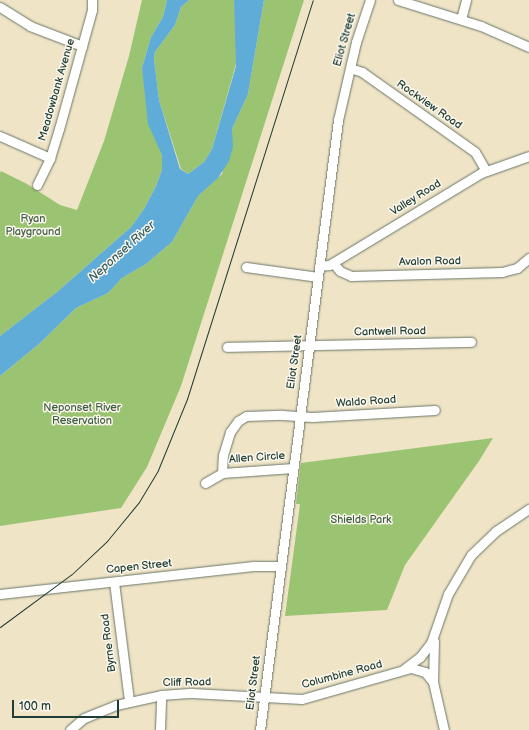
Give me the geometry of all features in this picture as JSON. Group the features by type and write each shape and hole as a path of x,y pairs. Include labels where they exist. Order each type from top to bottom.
{"street":[{"name":"Meadowbank Avenue","path":"37,185 50,158 82,46 92,0"},
{"name":"Eliot Street","path":"260,730 338,120 350,68 370,0"},
{"path":"398,0 461,19 529,47"},
{"path":"461,19 466,0"},
{"path":"0,7 30,26 82,46"},
{"name":"Rockview Road","path":"350,68 362,72 475,152 486,170"},
{"path":"0,136 50,158"},
{"name":"Valley Road","path":"319,266 333,263 486,170 529,156"},
{"name":"Avalon Road","path":"333,263 340,271 351,276 502,272 517,268 529,258"},
{"path":"246,267 318,276"},
{"name":"Cantwell Road","path":"227,347 471,342"},
{"name":"Waldo Road","path":"299,416 435,410"},
{"name":"Allen Circle","path":"222,473 223,455 227,440 233,428 242,418 299,416"},
{"name":"Allen Circle","path":"205,483 222,473 293,468"},
{"name":"Columbine Road","path":"402,670 424,654 435,634 448,594 467,561 491,536 529,509"},
{"name":"Capen Street","path":"0,594 255,566 281,566"},
{"name":"Byrne Road","path":"114,582 129,701"},
{"path":"435,634 434,682 444,730"},
{"name":"Columbine Road","path":"264,698 309,698 402,670 416,669 425,672 434,682"},
{"name":"Cliff Road","path":"70,730 84,718 129,701 161,695 192,693 264,698"},
{"path":"160,730 161,695"}],"green space":[{"name":"Ryan Playground","path":"142,0 167,0 163,17 151,37 142,68 162,155 162,170 156,186 144,209 131,227 57,292 0,336 0,173 1,171 27,184 60,205 77,210 104,141 129,56"},
{"path":"189,0 234,0 238,57 212,149 204,162 188,174 181,169 159,100 154,59 155,52 175,25 181,7"},
{"name":"Neponset River Reservation","path":"264,0 304,0 181,386 147,467 121,508 0,526 0,376 39,344 76,308 108,293 122,278 146,264 172,242 198,196 222,174 232,129 248,94"},
{"name":"Shields Park","path":"493,438 479,461 405,565 387,610 285,616 300,504 296,504 301,463"}],"water":[{"name":"Neponset River","path":"167,0 189,0 181,7 175,25 155,52 154,59 159,100 180,169 188,174 204,162 212,149 236,66 234,0 264,0 248,94 232,129 233,147 229,161 218,178 198,196 172,242 146,264 122,278 108,293 76,308 39,344 0,376 0,336 57,292 131,227 144,209 156,186 162,170 162,155 148,124 142,68 151,37 163,17"}],"tram line":[{"path":"0,627 72,574 107,541 139,502 158,470 187,399 313,0"}]}
